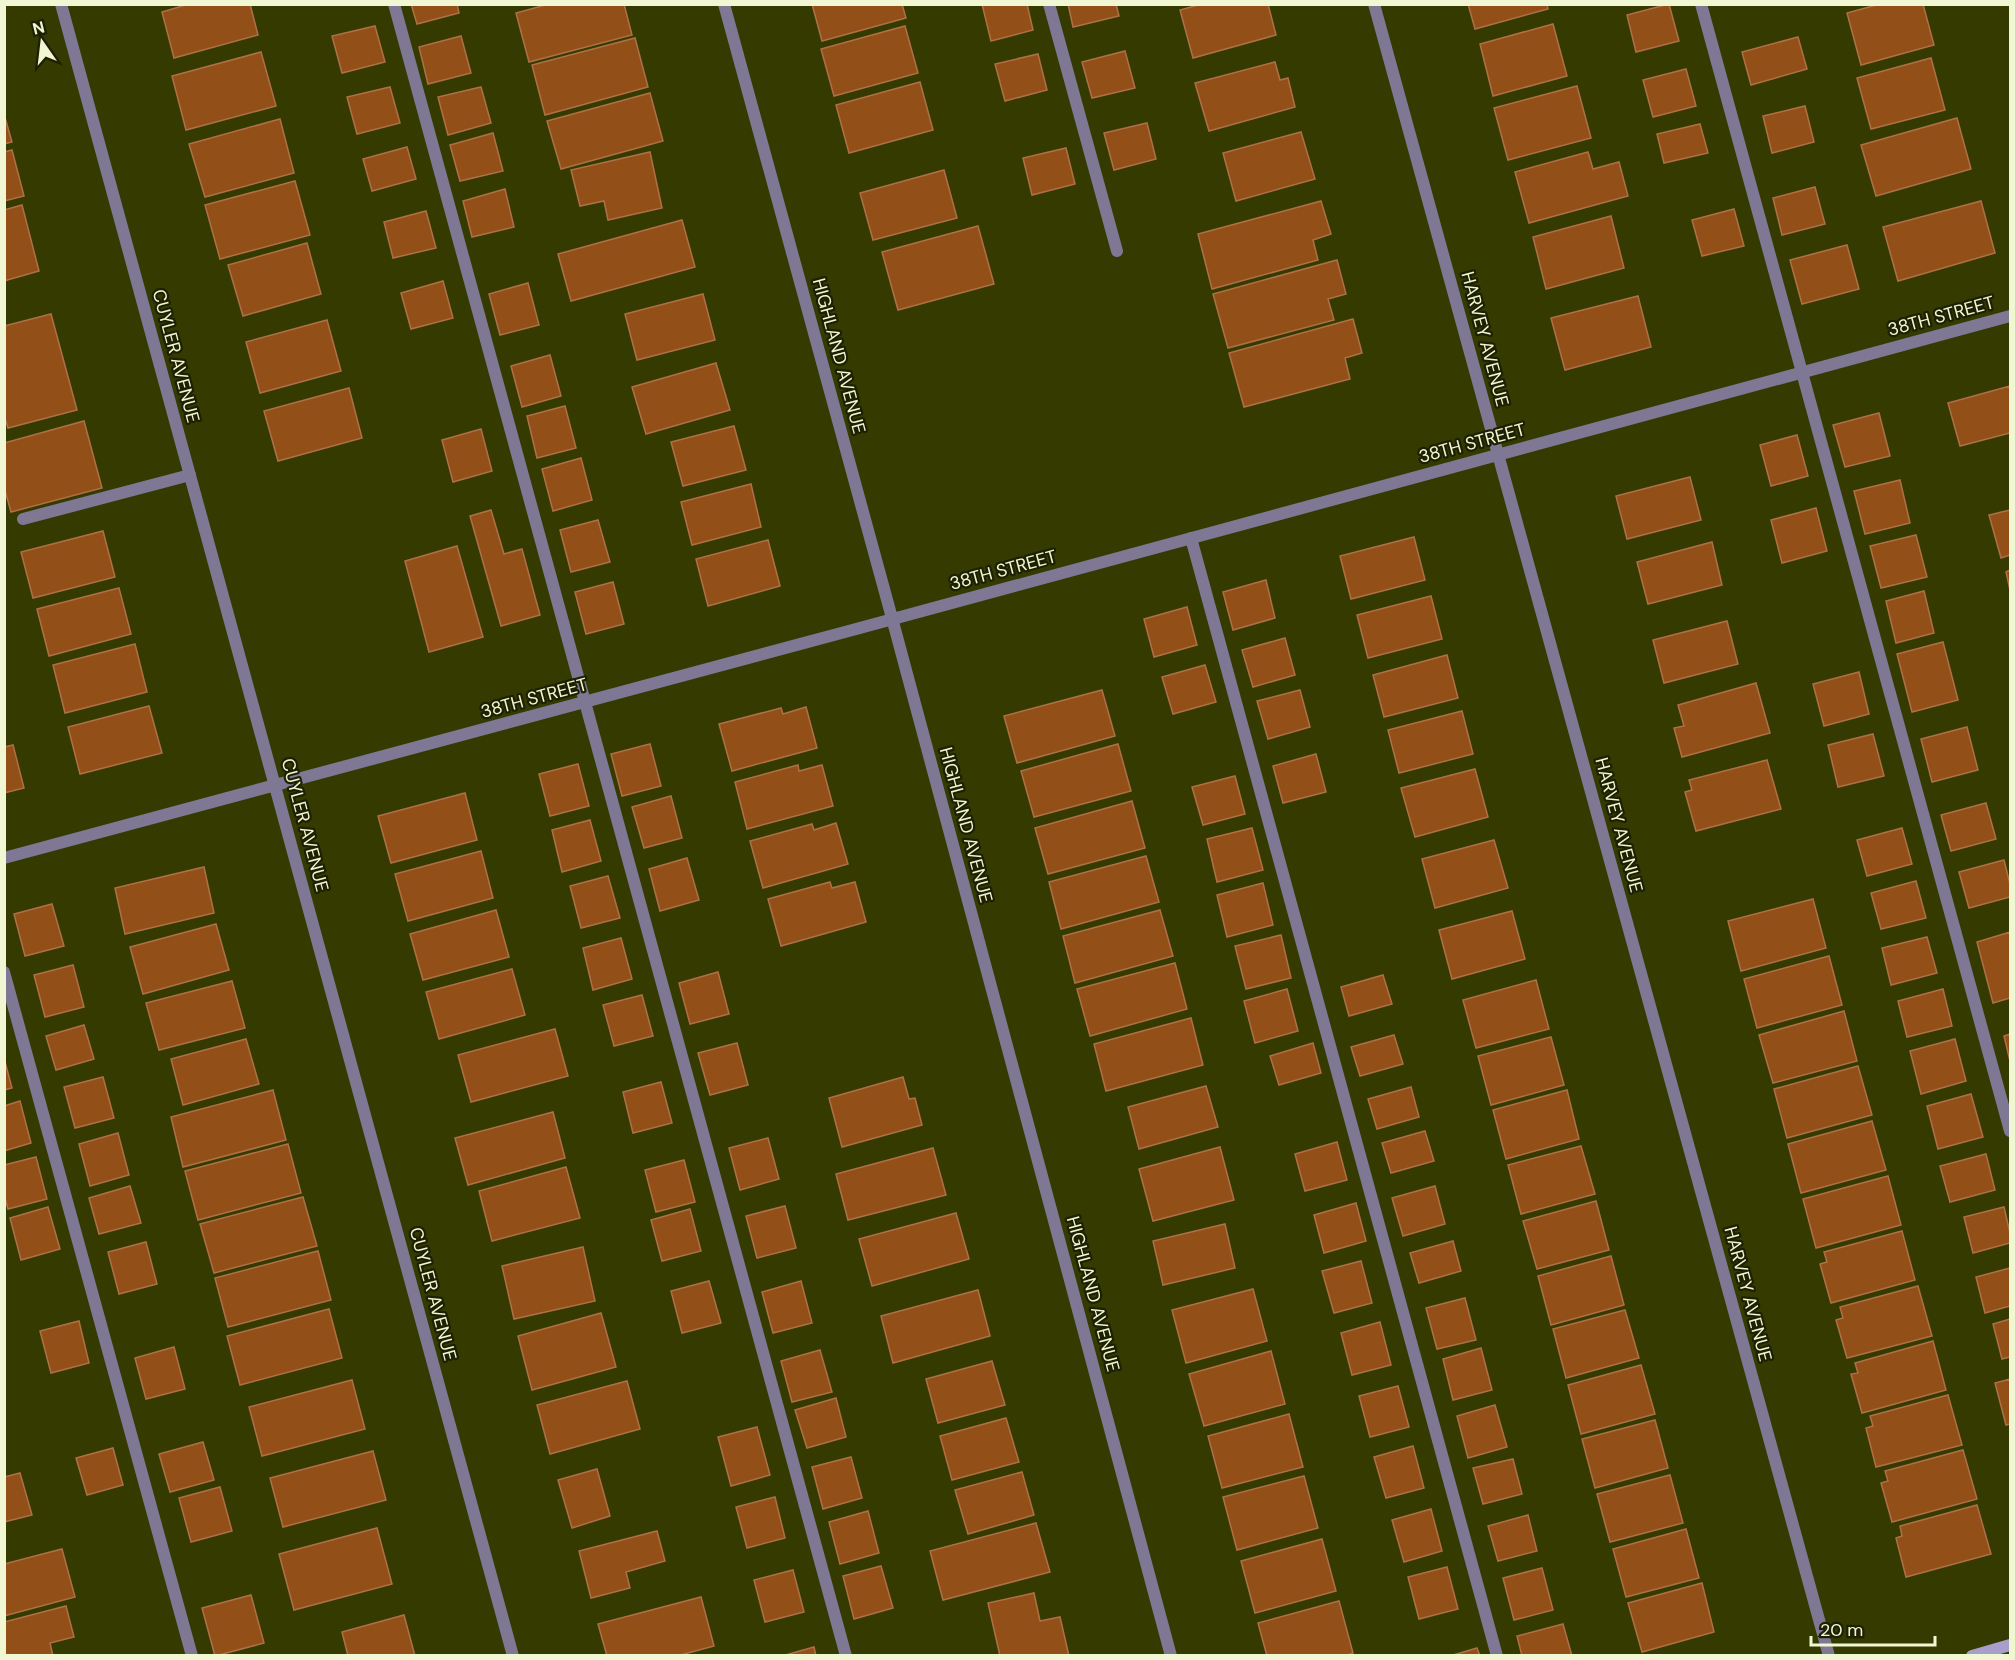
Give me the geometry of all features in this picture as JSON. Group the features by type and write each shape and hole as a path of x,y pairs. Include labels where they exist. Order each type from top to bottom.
{"main road":[{"path":"1972,1656 2010,1646"}],"street":[{"name":"CUYLER AVENUE","path":"61,4 513,1656"},
{"path":"394,4 846,1656"},
{"name":"HIGHLAND AVENUE","path":"724,4 1171,1656"},
{"path":"1050,4 1117,251"},
{"name":"HARVEY AVENUE","path":"1374,4 1829,1656"},
{"path":"1701,4 2010,1131"},
{"name":"38TH STREET","path":"4,858 585,703 2010,316"},
{"path":"23,519 190,475"},
{"path":"1191,538 1497,1656"},
{"path":"4,972 192,1656"}],"building":[{"path":"189,4 250,4 258,35 174,58 162,12"},
{"path":"411,4 457,4 459,13 417,24"},
{"path":"549,4 624,4 632,35 529,62 516,13"},
{"path":"812,4 902,4 906,18 822,41"},
{"path":"982,4 1027,4 1033,30 991,41"},
{"path":"1068,4 1116,4 1119,16 1073,27"},
{"path":"1202,4 1268,4 1276,35 1193,58 1180,10"},
{"path":"1468,4 1547,4 1548,9 1475,29"},
{"path":"1669,4 1679,41 1636,52 1627,15"},
{"path":"1880,4 1923,4 1934,45 1861,65 1847,13"},
{"path":"1553,24 1567,76 1493,96 1480,44"},
{"path":"375,26 385,62 342,73 332,36"},
{"path":"905,26 918,73 834,96 821,49"},
{"path":"461,36 471,73 428,84 419,47"},
{"path":"1798,37 1807,69 1751,85 1742,52"},
{"path":"635,38 648,87 545,115 532,65"},
{"path":"1125,51 1135,88 1092,98 1082,62"},
{"path":"261,52 276,106 186,130 172,76"},
{"path":"1038,54 1047,90 1005,101 995,64"},
{"path":"1931,58 1945,110 1871,129 1857,78"},
{"path":"1275,62 1280,80 1288,78 1295,107 1209,131 1195,83"},
{"path":"1686,69 1696,106 1653,117 1643,80"},
{"path":"920,82 933,130 849,153 836,105"},
{"path":"1577,86 1591,138 1508,160 1494,108"},
{"path":"390,87 400,123 357,134 347,97"},
{"path":"481,87 491,123 448,135 438,97"},
{"path":"650,93 663,141 561,169 547,121"},
{"path":"1805,106 1814,142 1772,153 1763,116"},
{"path":"4,114 12,142 4,144"},
{"path":"1957,118 1971,169 1876,196 1861,145"},
{"path":"280,119 294,173 205,197 189,144"},
{"path":"1147,123 1156,159 1114,170 1104,133"},
{"path":"1700,124 1708,153 1664,163 1657,134"},
{"path":"1301,132 1315,179 1236,201 1223,153"},
{"path":"493,133 503,171 460,181 450,145"},
{"path":"407,147 416,179 372,191 363,159"},
{"path":"1066,148 1075,184 1032,195 1023,158"},
{"path":"12,150 24,196 4,201 4,152"},
{"path":"650,152 662,208 608,220 604,201 580,206 571,170"},
{"path":"1588,152 1593,169 1619,162 1628,196 1529,223 1515,172"},
{"path":"944,170 957,218 873,240 860,193"},
{"path":"295,181 310,235 220,259 205,205"},
{"path":"1815,187 1825,224 1782,235 1773,198"},
{"path":"505,189 514,227 472,237 463,201"},
{"path":"1321,201 1331,234 1313,240 1318,260 1212,289 1198,234"},
{"path":"1981,201 1995,253 1898,281 1883,227"},
{"path":"22,205 39,271 4,281 4,210"},
{"path":"1734,209 1744,246 1702,256 1692,220"},
{"path":"426,211 436,248 393,258 384,222"},
{"path":"1611,216 1624,268 1546,289 1533,237"},
{"path":"682,220 695,267 571,301 558,254"},
{"path":"978,226 994,284 898,310 882,252"},
{"path":"307,243 321,294 243,316 228,265"},
{"path":"1847,245 1859,289 1802,304 1790,260"},
{"path":"1337,260 1346,294 1328,299 1334,320 1228,348 1213,294"},
{"path":"443,281 453,318 411,329 401,293"},
{"path":"528,283 539,325 500,335 489,294"},
{"path":"703,294 715,340 637,360 625,314"},
{"path":"1638,296 1651,347 1565,370 1551,318"},
{"path":"51,314 77,410 8,428 4,415 4,326"},
{"path":"1353,319 1362,353 1345,358 1350,379 1244,407 1229,353"},
{"path":"327,320 341,371 260,393 246,342"},
{"path":"550,355 561,396 522,407 511,366"},
{"path":"716,363 730,410 646,434 632,387"},
{"path":"2010,386 2010,433 1960,446 1948,403"},
{"path":"349,388 362,438 278,461 264,411"},
{"path":"565,406 576,448 537,458 527,416"},
{"path":"1879,413 1890,456 1845,467 1833,425"},
{"path":"84,421 102,488 11,512 4,487 4,443"},
{"path":"734,426 746,470 683,486 671,442"},
{"path":"481,429 492,471 453,482 442,440"},
{"path":"1797,435 1808,476 1771,486 1760,445"},
{"path":"581,458 592,500 553,511 542,469"},
{"path":"1690,477 1701,520 1627,539 1616,496"},
{"path":"1900,480 1910,523 1865,534 1854,491"},
{"path":"751,484 761,527 692,545 681,502"},
{"path":"1816,508 1827,551 1782,563 1771,520"},
{"path":"491,510 504,554 522,549 540,615 501,626 470,516"},
{"path":"2010,510 2010,555 2001,558 1989,515"},
{"path":"598,520 610,562 571,572 560,530"},
{"path":"103,531 115,577 33,598 21,552"},
{"path":"1916,535 1927,577 1881,588 1870,546"},
{"path":"1414,537 1425,580 1351,599 1340,556"},
{"path":"768,540 780,586 708,606 696,559"},
{"path":"1712,542 1722,585 1648,604 1637,562"},
{"path":"457,546 483,637 429,652 405,561"},
{"path":"2010,570 2010,590 2006,572"},
{"path":"1266,580 1275,618 1233,630 1223,592"},
{"path":"613,582 624,624 586,634 575,592"},
{"path":"119,588 131,634 49,656 37,609"},
{"path":"1924,591 1934,633 1896,643 1886,601"},
{"path":"1431,596 1442,639 1368,658 1357,615"},
{"path":"1187,607 1197,645 1154,657 1144,619"},
{"path":"1727,621 1738,664 1664,683 1653,640"},
{"path":"1285,638 1295,675 1253,687 1242,650"},
{"path":"1943,642 1958,700 1912,712 1897,654"},
{"path":"135,644 147,692 65,713 53,665"},
{"path":"1447,655 1458,698 1384,717 1373,675"},
{"path":"1205,665 1216,702 1173,714 1162,677"},
{"path":"1859,672 1869,714 1824,726 1813,684"},
{"path":"1756,683 1770,733 1682,757 1674,728 1684,726 1678,705"},
{"path":"1102,690 1115,736 1017,763 1004,716"},
{"path":"1300,690 1310,727 1268,739 1257,701"},
{"path":"149,706 162,753 80,774 68,727"},
{"path":"806,707 817,748 732,771 719,724 781,708 783,714"},
{"path":"1462,711 1473,754 1399,773 1388,730"},
{"path":"1967,727 1978,770 1932,782 1921,739"},
{"path":"1873,734 1884,776 1838,787 1828,745"},
{"path":"650,744 661,786 622,796 611,754"},
{"path":"1118,744 1131,791 1034,817 1021,771"},
{"path":"13,745 24,788 4,793 4,747"},
{"path":"1316,754 1326,792 1283,803 1273,766"},
{"path":"1767,760 1781,809 1696,831 1685,792 1692,790 1689,780"},
{"path":"578,764 589,806 550,816 539,774"},
{"path":"798,765 799,771 822,765 833,806 747,829 735,782"},
{"path":"1475,769 1488,817 1415,837 1401,788"},
{"path":"1235,776 1245,814 1203,825 1192,787"},
{"path":"465,793 477,840 391,863 378,816"},
{"path":"671,796 682,838 644,848 632,807"},
{"path":"1132,801 1145,848 1048,874 1035,828"},
{"path":"1986,803 1996,839 1951,851 1941,815"},
{"path":"590,820 601,861 562,872 552,830"},
{"path":"836,823 848,864 763,888 750,841 812,824 814,830"},
{"path":"1252,828 1263,870 1217,882 1207,839"},
{"path":"1902,828 1912,864 1867,876 1857,840"},
{"path":"1494,840 1508,888 1435,908 1422,859"},
{"path":"481,851 493,898 408,921 395,874"},
{"path":"1146,856 1159,902 1061,929 1049,882"},
{"path":"687,858 699,900 660,911 649,869"},
{"path":"2004,860 2010,884 2010,897 1969,908 1959,872"},
{"path":"204,867 214,913 125,934 115,888"},
{"path":"608,876 620,918 581,928 570,886"},
{"path":"1916,881 1926,918 1881,929 1871,893"},
{"path":"830,882 832,888 855,882 866,922 781,946 768,899"},
{"path":"1263,883 1273,925 1227,937 1217,895"},
{"path":"1813,899 1826,948 1741,971 1728,921"},
{"path":"52,904 64,946 25,956 14,914"},
{"path":"496,910 509,957 423,980 410,934"},
{"path":"1160,910 1173,956 1075,983 1063,936"},
{"path":"1512,911 1525,959 1452,979 1439,930"},
{"path":"216,924 229,970 143,994 130,947"},
{"path":"2010,932 2010,998 1993,1003 1977,942"},
{"path":"1281,935 1291,978 1246,989 1235,946"},
{"path":"1927,937 1937,973 1891,985 1882,948"},
{"path":"621,938 632,979 593,990 583,948"},
{"path":"1829,956 1842,1005 1757,1028 1744,979"},
{"path":"1175,963 1187,1009 1090,1036 1077,989"},
{"path":"73,965 84,1007 45,1017 34,975"},
{"path":"512,969 525,1015 439,1039 426,992"},
{"path":"718,972 729,1014 690,1024 679,983"},
{"path":"1383,975 1392,1004 1349,1016 1341,987"},
{"path":"1536,980 1549,1029 1476,1048 1463,1000"},
{"path":"232,981 245,1028 159,1050 146,1003"},
{"path":"1287,989 1298,1031 1255,1043 1244,1001"},
{"path":"1943,989 1952,1026 1907,1037 1898,1001"},
{"path":"642,995 653,1036 614,1046 603,1005"},
{"path":"1844,1011 1857,1061 1773,1083 1759,1035"},
{"path":"1191,1018 1203,1065 1106,1091 1094,1044"},
{"path":"84,1025 94,1059 56,1070 46,1036"},
{"path":"555,1029 568,1076 471,1102 458,1055"},
{"path":"2010,1034 2010,1061 2004,1036"},
{"path":"1394,1035 1403,1064 1360,1076 1351,1047"},
{"path":"1551,1037 1564,1085 1491,1105 1478,1056"},
{"path":"246,1039 259,1084 183,1105 171,1059"},
{"path":"1955,1039 1966,1081 1921,1094 1910,1051"},
{"path":"737,1043 748,1085 710,1095 698,1053"},
{"path":"1313,1043 1321,1073 1279,1085 1270,1056"},
{"path":"4,1058 12,1088 4,1090"},
{"path":"1858,1066 1872,1115 1787,1138 1774,1089"},
{"path":"103,1077 114,1118 75,1128 64,1087"},
{"path":"903,1077 909,1099 915,1098 922,1125 842,1147 829,1098"},
{"path":"661,1082 672,1123 633,1133 623,1092"},
{"path":"1206,1086 1218,1127 1139,1149 1128,1107"},
{"path":"1411,1087 1419,1117 1377,1129 1368,1099"},
{"path":"273,1090 286,1140 183,1167 171,1117"},
{"path":"1567,1090 1579,1139 1506,1159 1493,1110"},
{"path":"1971,1094 1983,1137 1938,1149 1927,1106"},
{"path":"20,1101 31,1143 4,1151 4,1106"},
{"path":"553,1112 565,1158 468,1185 455,1138"},
{"path":"1872,1121 1886,1170 1801,1193 1788,1144"},
{"path":"1425,1131 1434,1161 1391,1173 1382,1143"},
{"path":"118,1133 129,1175 90,1186 79,1144"},
{"path":"768,1138 779,1179 740,1190 729,1148"},
{"path":"1337,1142 1347,1180 1305,1191 1295,1154"},
{"path":"288,1144 301,1193 198,1220 185,1171"},
{"path":"1581,1146 1595,1194 1521,1214 1508,1165"},
{"path":"1220,1147 1234,1200 1153,1221 1139,1169"},
{"path":"933,1148 946,1195 848,1220 836,1174"},
{"path":"1986,1154 1995,1190 1950,1202 1940,1166"},
{"path":"36,1157 47,1199 8,1209 4,1194 4,1165"},
{"path":"684,1160 695,1202 656,1212 645,1170"},
{"path":"566,1167 580,1218 492,1241 479,1191"},
{"path":"1888,1176 1901,1225 1816,1248 1803,1199"},
{"path":"130,1186 141,1223 99,1234 89,1198"},
{"path":"1435,1186 1445,1224 1403,1236 1392,1198"},
{"path":"303,1197 317,1246 214,1273 200,1224"},
{"path":"1596,1201 1609,1250 1537,1269 1523,1221"},
{"path":"1356,1203 1366,1241 1324,1253 1314,1215"},
{"path":"785,1206 796,1248 757,1258 746,1216"},
{"path":"48,1207 60,1249 21,1260 10,1218"},
{"path":"2004,1207 2010,1243 1973,1253 1964,1217"},
{"path":"690,1209 701,1251 662,1261 651,1220"},
{"path":"956,1213 969,1259 872,1286 859,1239"},
{"path":"1225,1224 1235,1268 1163,1285 1153,1241"},
{"path":"1902,1231 1915,1280 1831,1303 1820,1264 1827,1262 1824,1252"},
{"path":"1453,1241 1461,1271 1419,1283 1410,1253"},
{"path":"146,1242 157,1284 119,1294 108,1252"},
{"path":"583,1247 595,1301 514,1319 502,1266"},
{"path":"318,1251 331,1300 228,1327 215,1278"},
{"path":"1611,1256 1624,1305 1551,1325 1538,1276"},
{"path":"1361,1261 1372,1303 1334,1313 1322,1271"},
{"path":"2010,1268 2010,1306 1985,1313 1976,1277"},
{"path":"709,1281 721,1323 682,1333 671,1291"},
{"path":"801,1281 812,1323 773,1333 762,1292"},
{"path":"1918,1286 1932,1336 1847,1358 1836,1320 1843,1318 1840,1307"},
{"path":"1253,1289 1267,1341 1186,1363 1172,1310"},
{"path":"978,1290 990,1336 893,1363 881,1316"},
{"path":"1465,1298 1476,1340 1437,1349 1426,1308"},
{"path":"329,1309 342,1358 240,1385 227,1336"},
{"path":"1625,1310 1639,1358 1566,1378 1553,1329"},
{"path":"601,1313 616,1367 532,1390 518,1336"},
{"path":"2010,1319 2010,1357 2002,1359 1993,1324"},
{"path":"79,1321 89,1363 51,1373 40,1331"},
{"path":"1380,1322 1391,1365 1352,1375 1341,1333"},
{"path":"1933,1341 1946,1390 1862,1413 1851,1374 1858,1373 1855,1363"},
{"path":"174,1347 185,1389 146,1399 135,1358"},
{"path":"1481,1348 1492,1390 1453,1400 1443,1359"},
{"path":"820,1350 832,1392 792,1402 781,1361"},
{"path":"1271,1351 1285,1404 1204,1426 1189,1374"},
{"path":"992,1361 1005,1405 938,1423 926,1379"},
{"path":"1641,1365 1655,1414 1581,1434 1568,1385"},
{"path":"2010,1379 2010,1424 2006,1425 1995,1383"},
{"path":"352,1380 365,1429 262,1456 249,1407"},
{"path":"627,1381 640,1429 550,1454 537,1405"},
{"path":"1398,1386 1409,1427 1370,1437 1359,1396"},
{"path":"1948,1395 1962,1445 1876,1467 1866,1428 1873,1426 1870,1416"},
{"path":"836,1398 846,1437 807,1448 795,1410"},
{"path":"1495,1405 1507,1447 1468,1458 1457,1416"},
{"path":"1289,1414 1303,1467 1222,1488 1208,1436"},
{"path":"1006,1418 1019,1462 952,1480 940,1436"},
{"path":"1655,1420 1668,1468 1595,1488 1582,1439"},
{"path":"757,1427 770,1475 731,1486 718,1437"},
{"path":"203,1442 214,1480 170,1492 159,1454"},
{"path":"1413,1446 1424,1488 1386,1498 1374,1457"},
{"path":"113,1448 123,1485 87,1495 76,1458"},
{"path":"1963,1450 1977,1499 1892,1522 1881,1483 1888,1481 1885,1471"},
{"path":"373,1451 386,1500 283,1527 270,1478"},
{"path":"851,1457 862,1498 823,1509 812,1467"},
{"path":"1513,1459 1522,1494 1483,1504 1473,1468"},
{"path":"597,1469 610,1516 572,1528 558,1480"},
{"path":"1022,1472 1034,1515 968,1534 955,1490"},
{"path":"20,1473 32,1515 4,1522 4,1477"},
{"path":"1670,1475 1683,1523 1610,1542 1597,1494"},
{"path":"1304,1476 1318,1528 1237,1550 1223,1497"},
{"path":"220,1487 232,1531 191,1542 179,1498"},
{"path":"775,1497 785,1538 747,1548 736,1507"},
{"path":"1977,1505 1991,1554 1906,1577 1896,1538 1902,1536 1900,1526"},
{"path":"1431,1509 1442,1551 1404,1562 1392,1520"},
{"path":"868,1511 879,1553 840,1564 829,1522"},
{"path":"1528,1515 1537,1551 1498,1561 1488,1526"},
{"path":"1036,1523 1050,1572 943,1600 930,1551"},
{"path":"377,1528 392,1584 294,1610 279,1554"},
{"path":"1686,1529 1699,1578 1626,1597 1613,1549"},
{"path":"657,1531 665,1561 626,1572 630,1588 591,1598 579,1551"},
{"path":"1322,1539 1336,1591 1255,1613 1241,1561"},
{"path":"62,1549 75,1597 4,1616 4,1564"},
{"path":"881,1566 893,1608 854,1619 843,1576"},
{"path":"1447,1567 1458,1609 1419,1619 1408,1577"},
{"path":"1542,1568 1553,1610 1514,1620 1503,1578"},
{"path":"793,1570 804,1612 765,1622 754,1580"},
{"path":"1702,1583 1714,1632 1642,1652 1628,1603"},
{"path":"1034,1593 1040,1621 1060,1617 1069,1656 1000,1656 988,1603"},
{"path":"251,1595 264,1643 215,1656 202,1608"},
{"path":"701,1597 714,1646 677,1656 607,1656 598,1624"},
{"path":"1339,1601 1353,1653 1345,1656 1267,1656 1258,1623"},
{"path":"66,1606 74,1637 50,1643 53,1656 4,1656 4,1622"},
{"path":"404,1615 415,1656 348,1656 342,1632"},
{"path":"1563,1624 1572,1656 1522,1656 1517,1636"},
{"path":"814,1647 816,1656 782,1656"},
{"path":"1477,1648 1480,1656 1450,1656"}]}
